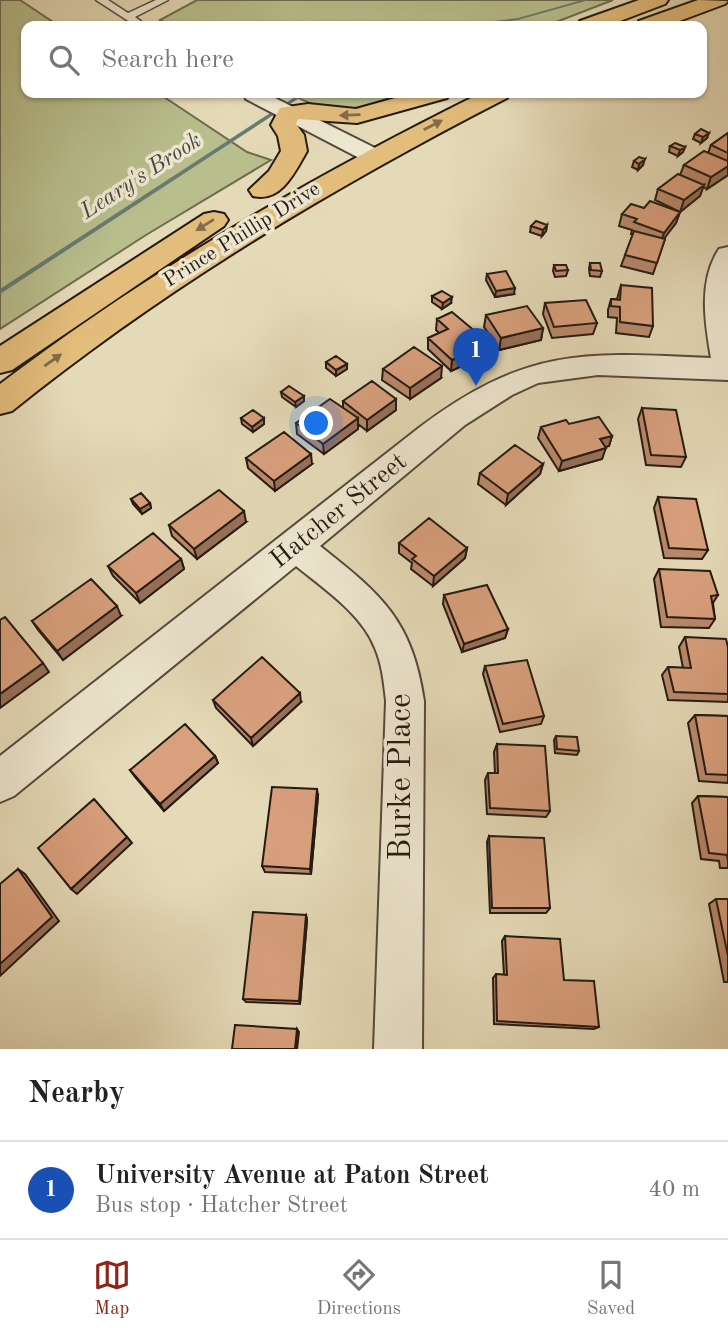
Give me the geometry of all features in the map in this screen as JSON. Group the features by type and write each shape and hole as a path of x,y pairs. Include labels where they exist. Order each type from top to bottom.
{"main road":[{"path":"601,21 658,0"},
{"path":"661,21 718,0"},
{"path":"263,190 279,176 294,151 291,135 283,125 289,113 357,116 421,98"},
{"name":"Prince Phillip Drive","path":"0,402 46,365 432,98"},
{"name":"Prince Phillip Drive","path":"0,362 131,272 263,190 487,98"}],"street":[{"path":"259,98 360,149"},
{"path":"728,255 718,286 717,308 728,369"},
{"name":"Hatcher Street","path":"0,782 456,415 500,388 530,374 615,367 728,369"},
{"name":"Burke Place","path":"296,546 370,612 387,633 399,664 405,701 398,1049"}],"lane":[{"path":"102,0 134,21"},
{"path":"128,17 163,0"}],"green space":[{"path":"0,0 20,0 52,21 21,21 21,98 166,98 247,152 271,160 146,235 0,329"},
{"path":"197,0 613,0 559,21 160,20"},
{"path":"300,98 390,98 372,105 345,109 318,106"}],"building":[{"path":"701,129 709,133 703,137 695,134"},
{"path":"728,133 728,153 711,145"},
{"path":"675,143 685,147 680,150 670,146"},
{"path":"704,151 728,161 728,166 711,177 684,165"},
{"path":"639,157 645,159 639,164 634,161"},
{"path":"678,174 704,185 684,200 658,189"},
{"path":"650,201 680,212 664,233 634,222 637,219 622,214 631,204 644,208"},
{"path":"536,221 547,225 543,230 531,226"},
{"path":"634,231 665,239 657,263 625,255"},
{"path":"590,263 600,263 602,271 591,270"},
{"path":"554,265 566,265 568,270 556,271"},
{"path":"506,271 515,288 496,291 487,274"},
{"path":"621,285 652,288 653,326 620,322 620,307 611,306 611,299 620,300"},
{"path":"442,291 452,297 443,303 432,296"},
{"path":"586,300 597,323 554,327 545,303"},
{"path":"527,306 543,328 501,338 486,315"},
{"path":"452,312 489,343 452,360 428,338 448,329 437,319"},
{"path":"414,347 442,366 410,388 383,369"},
{"path":"336,356 347,364 336,370 326,362"},
{"path":"372,381 396,399 367,420 343,401"},
{"path":"289,386 304,396 295,402 281,392"},
{"path":"330,399 358,418 323,444 296,423"},
{"path":"642,408 676,410 686,457 651,455"},
{"path":"253,410 264,418 252,427 241,418"},
{"path":"599,417 612,436 600,439 606,448 562,461 541,427 566,420 569,424"},
{"path":"284,432 311,454 274,481 246,458"},
{"path":"515,445 543,464 508,494 480,473"},
{"path":"219,490 244,511 194,549 169,525"},
{"path":"141,493 150,503 140,509 131,499"},
{"path":"658,497 696,499 708,550 669,548"},
{"path":"429,518 467,548 434,576 412,559 416,556 399,543"},
{"path":"153,533 181,559 136,593 108,566"},
{"path":"659,569 710,571 718,595 711,596 715,619 667,617"},
{"path":"91,579 117,606 57,651 32,621"},
{"path":"487,585 508,629 464,644 444,595"},
{"path":"5,617 43,663 0,694 0,620"},
{"path":"685,637 726,639 728,694 674,692 668,667 691,668"},
{"path":"262,657 300,693 251,738 213,700"},
{"path":"527,660 544,716 503,724 485,666"},
{"path":"695,715 728,716 728,775 706,774"},
{"path":"185,724 215,756 160,804 130,770"},
{"path":"556,736 577,737 579,751 557,749"},
{"path":"497,744 545,746 550,811 490,808 488,773 498,773"},
{"path":"272,787 317,789 310,869 262,866"},
{"path":"698,796 728,797 728,861 727,855 709,853"},
{"path":"94,799 127,837 71,889 38,848"},
{"path":"489,836 544,838 550,908 492,908"},
{"path":"18,869 52,917 0,964 0,884"},
{"path":"716,899 728,899 728,956"},
{"path":"253,912 306,915 299,1001 243,999"},
{"path":"505,936 560,939 564,980 594,981 599,1027 497,1021 496,974 507,975"},
{"path":"235,1025 297,1029 295,1049 232,1049"}],"waterway":[{"name":"Leary's Brook","path":"502,21 587,0"},
{"name":"Leary's Brook","path":"0,292 296,98"}],"place":[{"name":"University Avenue at Paton Street","path":"476,386"}]}
